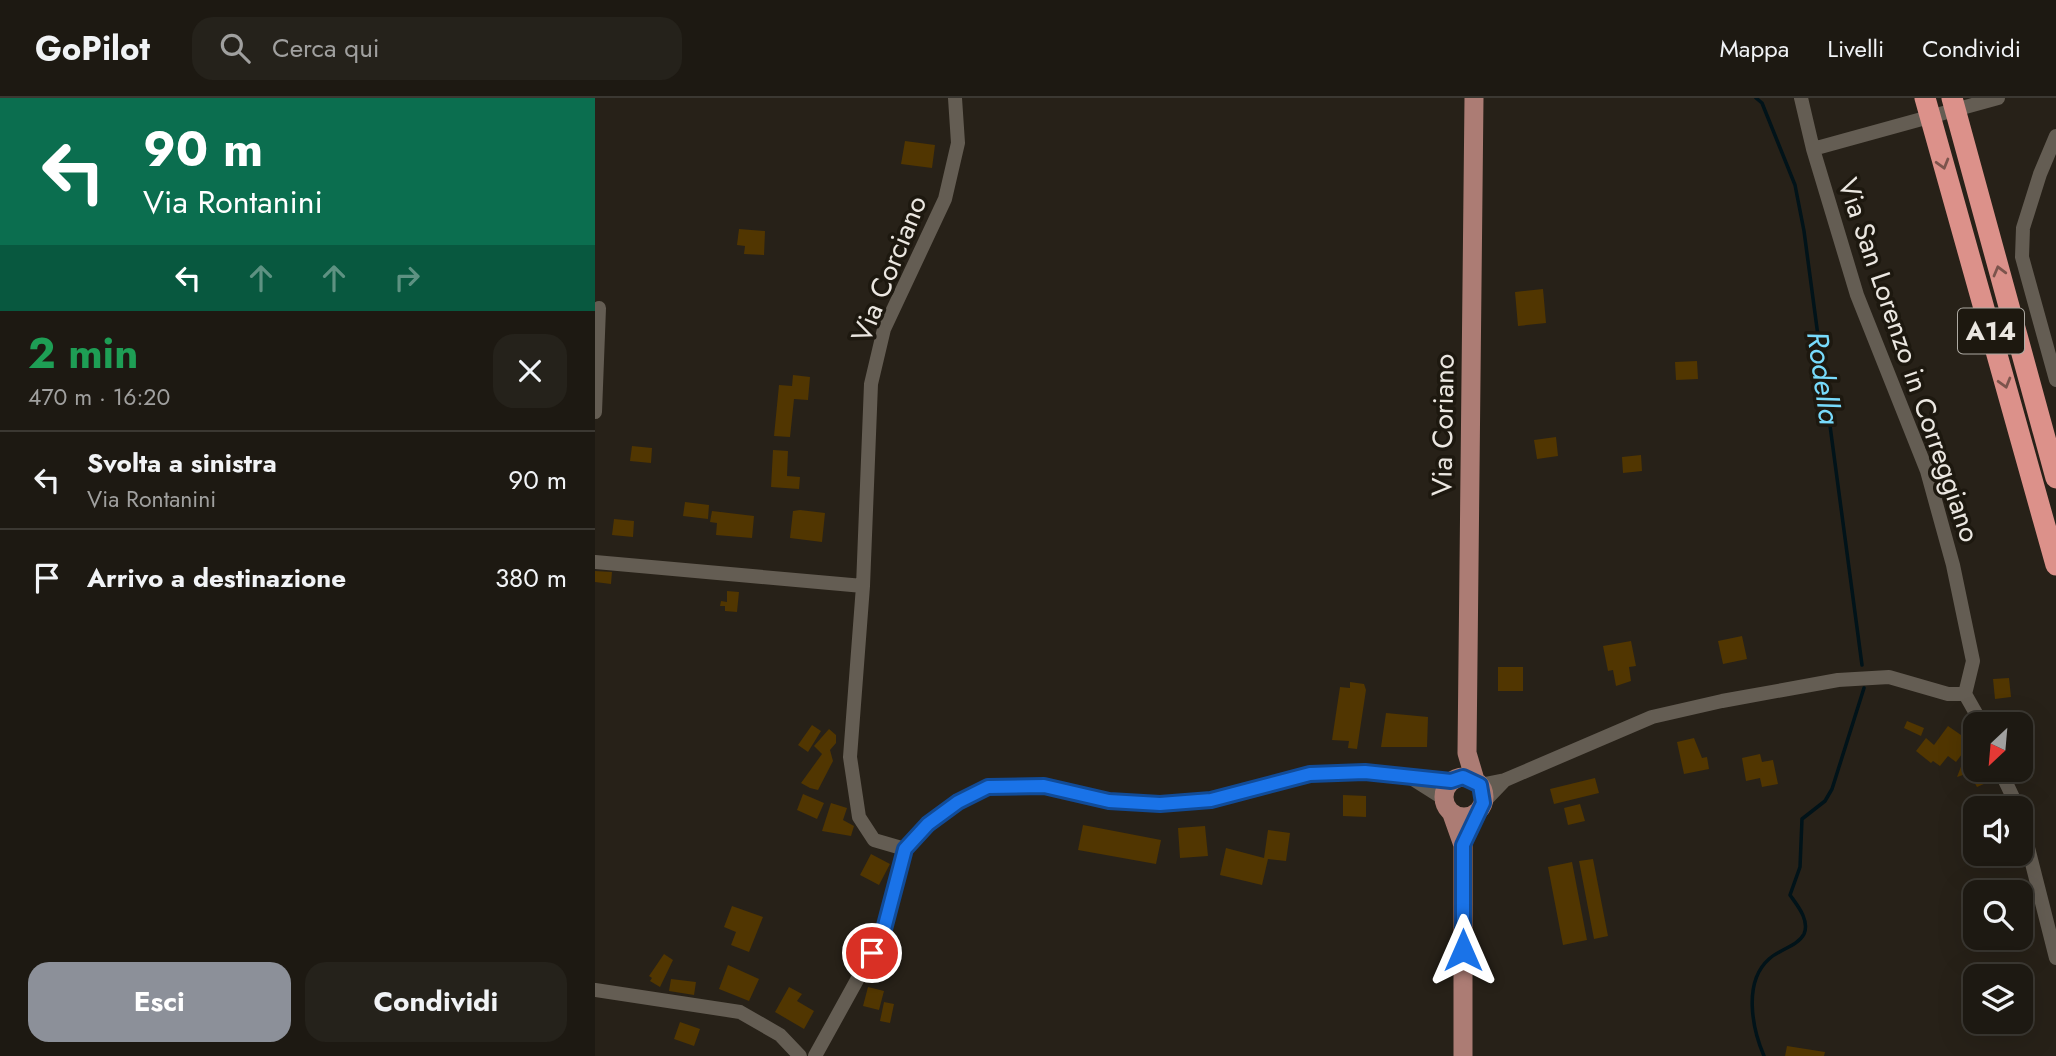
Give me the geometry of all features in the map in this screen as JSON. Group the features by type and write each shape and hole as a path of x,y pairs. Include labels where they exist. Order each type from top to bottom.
{"highway":[{"name":"A14","path":"1925,98 2056,565"},
{"name":"A14","path":"1952,98 2056,478"}],"main road":[{"name":"Via Coriano","path":"1463,1056 1463,845 1467,753 1474,98"}],"street":[{"name":"Via Corciano","path":"905,849 874,840 859,817 850,757 863,586 871,384 884,329 945,199 958,143 955,98"},
{"name":"Via San Lorenzo in Correggiano","path":"1801,98 1813,149 1857,295 1927,471 1953,565 1973,661 1965,694"},
{"name":"Via San Lorenzo in Correggiano","path":"1813,149 1998,98"},
{"path":"2056,136 2040,174 2023,228 2022,257 2056,380"},
{"path":"595,412 599,308"},
{"path":"595,562 863,586"},
{"path":"815,1056 883,933 905,849 928,824 958,802 988,787 1044,786 1109,801 1160,804 1211,800 1310,774 1365,772 1409,776 1465,794 1505,780 1652,717 1838,680 1889,677 1948,694 1965,694 1975,712"},
{"path":"2033,866 2056,958"},
{"path":"595,990 740,1012 780,1035 800,1056"}],"building":[{"path":"905,141 935,145 932,168 901,164"},
{"path":"739,229 765,231 764,255 744,254 745,246 737,245"},
{"path":"1543,289 1546,323 1518,326 1515,292"},
{"path":"1697,361 1698,379 1676,380 1675,362"},
{"path":"793,375 810,377 808,400 794,399 790,437 774,436 779,385 792,386"},
{"path":"1556,437 1558,456 1537,459 1534,440"},
{"path":"632,446 652,448 651,463 630,461"},
{"path":"773,450 788,451 787,476 800,477 799,489 771,487"},
{"path":"1641,455 1642,471 1623,473 1622,457"},
{"path":"685,502 709,505 708,519 683,516"},
{"path":"712,511 754,516 752,538 716,535 717,523 710,522"},
{"path":"793,511 825,513 822,542 790,538"},
{"path":"614,519 634,521 633,537 612,535"},
{"path":"595,571 612,572 611,584 595,582"},
{"path":"727,591 739,592 737,612 725,611 725,606 720,606 721,601 727,602"},
{"path":"1742,636 1747,659 1723,664 1718,641"},
{"path":"1631,641 1636,666 1629,667 1631,681 1616,686 1613,670 1608,671 1603,646"},
{"path":"1498,667 1523,667 1523,691 1498,691"},
{"path":"2009,678 2011,697 1995,699 1993,679"},
{"path":"1350,682 1364,684 1366,690 1357,749 1348,748 1349,741 1332,740 1340,687 1350,688"},
{"path":"1386,713 1428,717 1427,747 1381,747"},
{"path":"1907,721 1924,728 1921,736 1904,728"},
{"path":"812,725 821,731 808,752 798,745"},
{"path":"1948,726 1961,735 1963,732 1963,753 1956,762 1948,756 1940,766 1933,761 1931,763 1916,751 1926,738 1934,745"},
{"path":"829,729 836,735 836,743 830,750 833,761 818,790 810,788 801,783 822,754 814,746"},
{"path":"1694,738 1702,758 1707,757 1709,769 1684,774 1677,742"},
{"path":"1760,754 1762,762 1773,760 1778,784 1762,787 1760,778 1746,781 1742,758"},
{"path":"1962,764 1963,775 1957,777"},
{"path":"1595,778 1599,793 1554,804 1550,789"},
{"path":"1974,782 1988,782 1977,787"},
{"path":"803,794 824,803 817,819 797,810"},
{"path":"1343,795 1366,796 1366,817 1343,816"},
{"path":"831,803 847,808 843,820 854,826 851,836 822,831"},
{"path":"1580,804 1585,821 1568,825 1564,808"},
{"path":"1083,825 1161,840 1156,864 1078,850"},
{"path":"1205,826 1208,856 1180,858 1178,828"},
{"path":"1268,830 1290,833 1286,861 1268,859 1262,885 1220,875 1226,848 1264,858"},
{"path":"871,854 890,864 879,885 860,875"},
{"path":"1593,859 1608,936 1594,939 1579,861"},
{"path":"1572,862 1587,940 1563,945 1548,867"},
{"path":"732,906 763,917 749,952 731,945 736,932 724,927"},
{"path":"664,954 673,960 660,987 650,981 652,978 649,976"},
{"path":"728,965 759,979 749,1001 719,989"},
{"path":"671,979 696,982 694,995 669,991"},
{"path":"789,987 802,994 797,1001 814,1011 804,1029 775,1012"},
{"path":"868,987 884,991 879,1010 863,1006"},
{"path":"884,1002 894,1004 890,1023 880,1021"},
{"path":"680,1022 700,1029 694,1046 674,1039"},
{"path":"1787,1046 1825,1052 1824,1056 1785,1056"}],"waterway":[{"name":"Rodella","path":"1756,98 1762,103 1795,185 1804,231 1862,665"},
{"name":"Rodella","path":"1764,1056 1753,1019 1756,980 1769,959 1797,942 1804,934 1804,918 1790,895 1800,867 1802,819 1825,801 1832,789 1864,688"}],"route":[{"path":"872,953 883,933 905,849 928,824 958,802 988,787 1044,786 1109,801 1160,804 1211,800 1310,774 1365,772 1451,781 1463,777 1475,780 1483,790 1483,803 1463,845 1463,950"}]}
